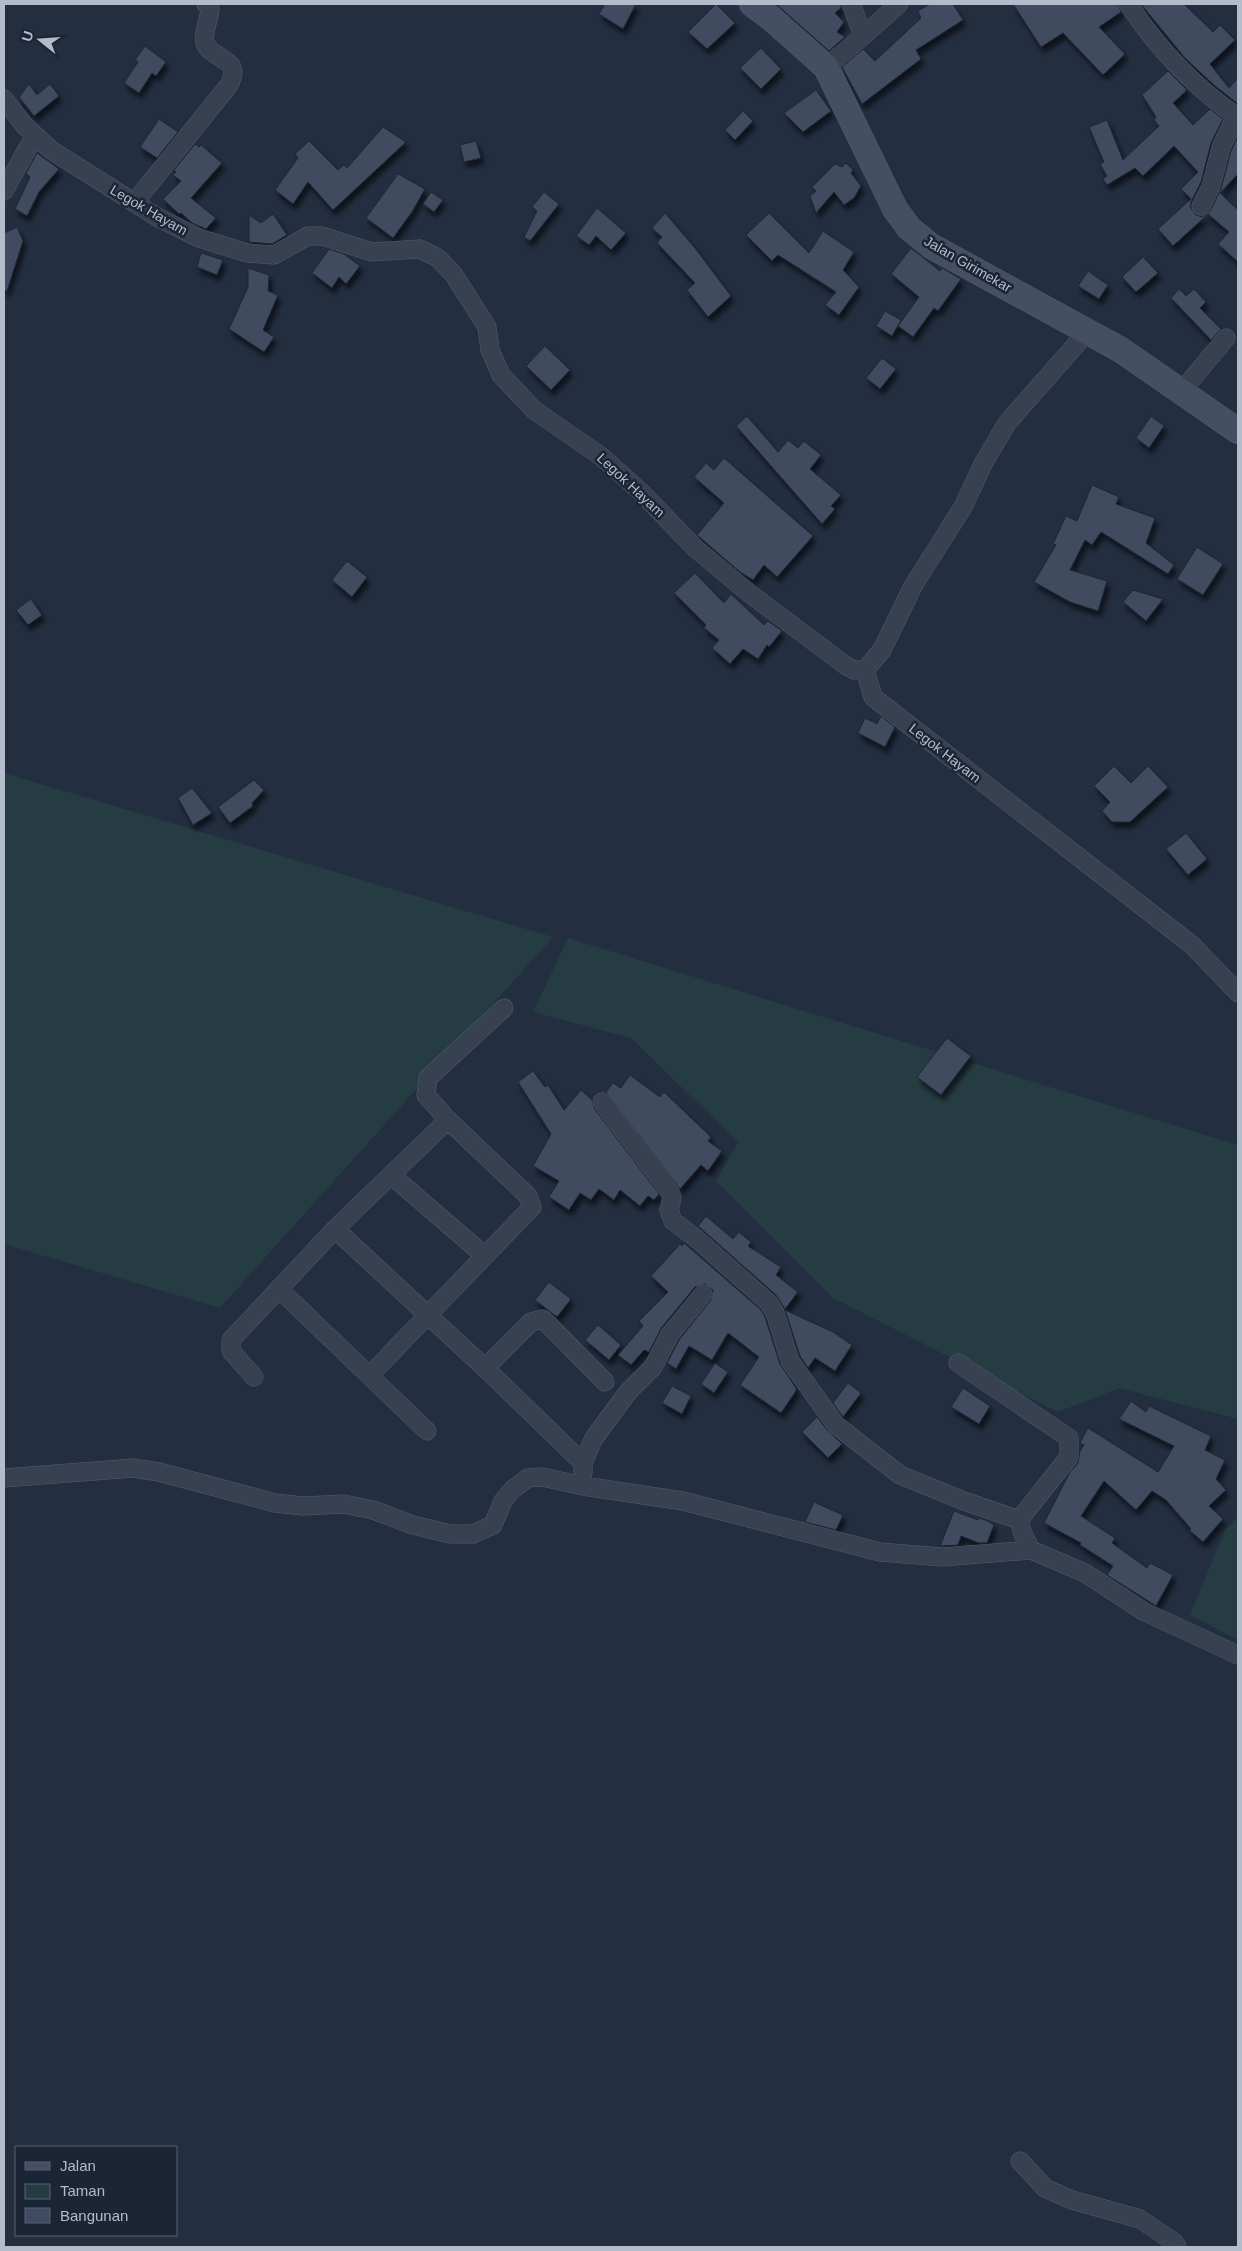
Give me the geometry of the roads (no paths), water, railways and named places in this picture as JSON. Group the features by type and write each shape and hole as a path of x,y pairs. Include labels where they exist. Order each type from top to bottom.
{"street":[{"path":"134,202 233,78 233,70 227,61 206,45 204,40 210,14 210,8 206,4"},
{"name":"Jalan Girimekar","path":"752,4 772,18 826,67 895,208 909,228 931,246 1122,350 1238,431"},
{"path":"851,4 863,36"},
{"path":"826,67 899,4"},
{"path":"1128,4 1140,22 1186,74 1237,116 1221,147 1211,186 1201,206"},
{"name":"Legok Hayam","path":"4,99 24,125 51,150 158,218 199,238 247,253 274,255 308,236 315,236 372,252 420,250 438,258 454,275 487,327 490,350 502,375 534,410 602,457 641,492 694,546 749,593 845,665 854,670 865,670 873,697 1192,945 1238,993"},
{"path":"4,191 35,136"},
{"path":"865,670 882,650 913,586 963,507 983,464 1007,423 1088,331"},
{"path":"1182,391 1226,338"},
{"path":"370,1375 532,1207 528,1196 448,1120 426,1095 428,1078 504,1008"},
{"path":"602,1102 670,1192 672,1198 669,1210 673,1220 769,1303 775,1314 790,1361 836,1425 900,1475 964,1501 1020,1520"},
{"path":"254,1377 231,1351 231,1340 335,1229 448,1120"},
{"path":"391,1175 485,1256"},
{"path":"335,1229 485,1368 582,1463"},
{"path":"279,1289 428,1431"},
{"path":"583,1486 582,1463 599,1431 628,1392 653,1367 670,1334 703,1294"},
{"path":"485,1368 536,1319 547,1322 605,1382"},
{"path":"958,1363 1069,1438 1069,1457 1020,1520 1023,1534 1031,1550"},
{"path":"4,1478 133,1468 159,1472 275,1503 303,1506 344,1504 373,1510 413,1525 450,1534 473,1534 493,1525 513,1489 528,1478 542,1477 583,1486 683,1501 880,1552 942,1557 1031,1550 1084,1572 1145,1612 1238,1655"},
{"path":"1020,2161 1045,2188 1072,2200 1140,2219 1174,2242 1177,2247"}]}
